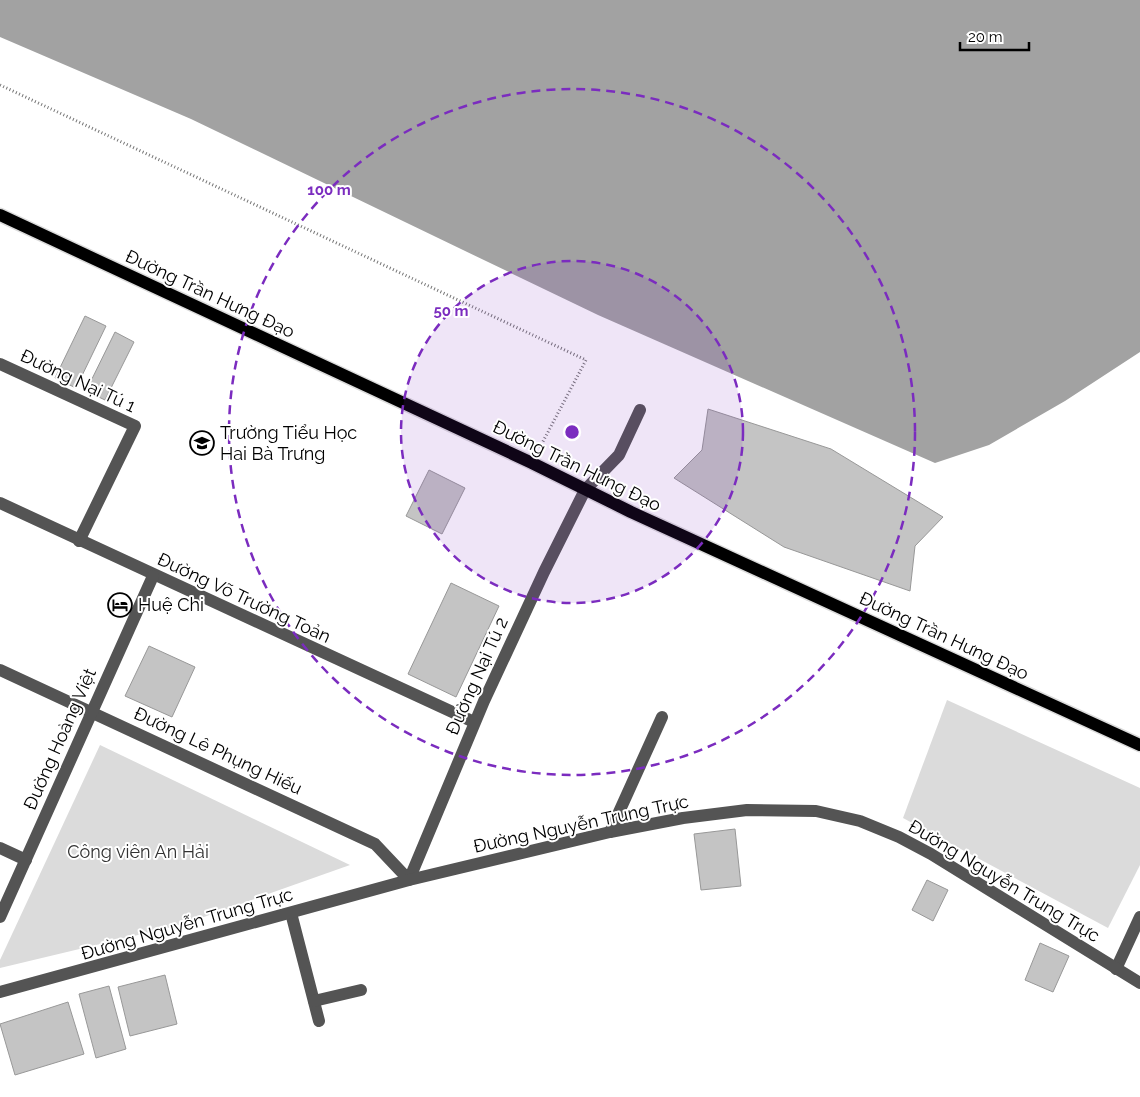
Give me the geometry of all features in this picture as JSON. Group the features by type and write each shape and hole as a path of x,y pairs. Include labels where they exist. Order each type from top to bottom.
{"main road":[{"name":"Đường Trần Hưng Đạo","path":"0,215 532,463 585,490 1140,745"}],"street":[{"name":"Đường Nại Tú 1","path":"0,364 135,426 79,541"},
{"name":"Đường Nại Tú 2","path":"408,880 474,722 585,490 619,455 640,410"},
{"name":"Đường Võ Trường Toản","path":"0,504 474,722"},
{"name":"Đường Hoàng Việt","path":"0,917 153,576"},
{"name":"Đường Lê Phụng Hiếu","path":"0,670 376,844 408,880"},
{"path":"610,832 662,717"},
{"name":"Đường Nguyễn Trung Trực","path":"0,992 408,880 610,832 683,818 747,810 816,812 860,821 899,837 931,854 1140,983"},
{"path":"0,848 26,860"},
{"path":"291,913 319,1021"},
{"path":"1116,969 1140,917"},
{"path":"314,1001 361,990"}],"path":[{"path":"0,86 586,360 532,463"}],"green space":[{"path":"947,700 1140,788 1140,865 1108,928 903,818"},
{"name":"Công viên An Hải","path":"100,745 350,865 184,924 0,968 0,960"}],"shaded area":[{"path":"0,0 1140,0 1140,352 1065,401 989,445 935,463 598,315 191,119 0,37"}],"building":[{"path":"85,316 106,326 76,388 55,378"},
{"path":"115,332 134,342 105,400 86,391"},
{"path":"708,409 831,449 943,517 915,546 910,591 784,547 674,478 702,450"},
{"path":"429,470 465,488 442,534 406,516"},
{"path":"451,583 499,606 456,697 408,674"},
{"path":"149,646 195,667 172,717 125,696"},
{"path":"735,829 741,886 701,890 694,834"},
{"path":"927,880 948,890 933,921 912,910"},
{"path":"1040,943 1069,956 1053,992 1025,980"},
{"path":"165,975 177,1024 130,1036 118,987"},
{"path":"109,986 126,1049 96,1058 79,994"},
{"path":"68,1002 84,1054 15,1075 0,1024"}],"place":[{"name":"Trường Tiểu Học Hai Bà Trưng","path":"202,443"},
{"name":"Huệ Chi","path":"120,605"}]}
